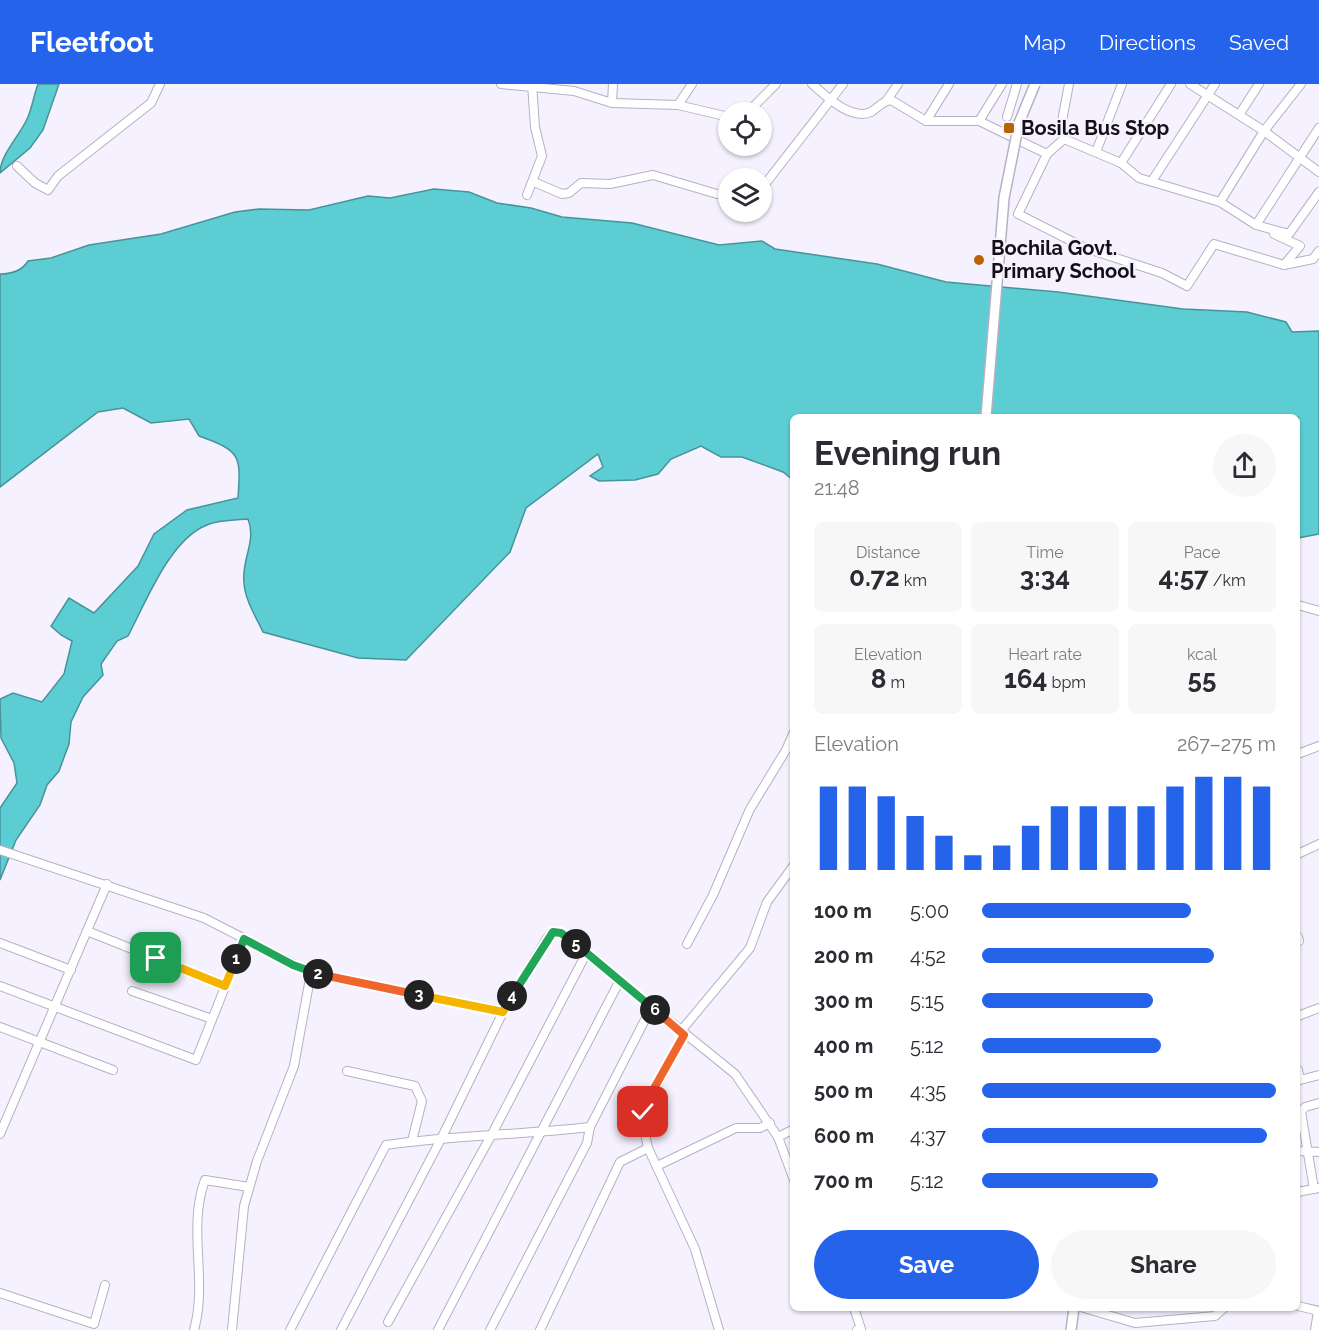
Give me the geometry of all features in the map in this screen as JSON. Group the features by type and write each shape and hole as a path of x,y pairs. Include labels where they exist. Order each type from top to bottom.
{"main road":[{"path":"986,414 1004,198 1019,123 1035,84"},
{"path":"1071,1330 1074,1311"}],"street":[{"path":"17,166 34,183 48,190 58,176 151,103 160,84"},
{"path":"501,84 574,88 612,103 678,105 718,114"},
{"path":"612,103 613,84"},
{"path":"678,105 692,84"},
{"path":"758,102 776,84"},
{"path":"812,84 857,114 868,113 887,100 898,84"},
{"path":"772,175 843,84"},
{"path":"926,121 949,84"},
{"path":"979,121 1002,84"},
{"path":"1007,117 1017,84"},
{"path":"1064,139 1062,121 1069,84"},
{"path":"1096,152 1122,84"},
{"path":"1121,163 1171,84"},
{"path":"1190,84 1301,156 1319,172"},
{"path":"1152,181 1215,84"},
{"path":"1239,115 1259,84"},
{"path":"1220,202 1264,131 1301,84"},
{"path":"527,195 534,182 542,156 535,127 533,86"},
{"path":"887,100 897,101 926,121 979,121 1047,154"},
{"path":"1256,225 1319,128"},
{"path":"1064,139 1121,163 1139,177 1220,202 1256,225 1289,234 1319,192"},
{"path":"1064,139 1047,154 1018,214 1062,238 1162,273 1187,286 1214,244 1284,265 1313,259 1319,251"},
{"path":"534,182 562,194 569,194 581,183 610,184 653,175 718,194"},
{"path":"1275,231 1274,234 1300,246 1284,265"},
{"path":"1300,606 1319,611"},
{"path":"687,944 713,895 750,809 790,741"},
{"path":"1300,753 1319,746"},
{"path":"1300,853 1319,844"},
{"path":"0,850 204,918 310,973 503,1012"},
{"path":"719,1330 695,1249 648,1148 643,1112 682,1033 750,948 767,902 790,870"},
{"path":"0,1134 107,884"},
{"path":"87,931 225,986"},
{"path":"341,1330 503,1012 553,932 561,933 587,952 651,1008 735,1074 770,1123 790,1169"},
{"path":"0,986 196,1060 244,939"},
{"path":"0,943 71,970"},
{"path":"388,1322 492,1134 587,952"},
{"path":"232,1330 243,1206 294,1066 310,973"},
{"path":"438,1330 620,980"},
{"path":"132,991 212,1019"},
{"path":"490,1330 587,1143 590,1127 651,1008"},
{"path":"1300,1015 1319,1008"},
{"path":"0,1027 112,1070"},
{"path":"347,1071 415,1086 422,1101 412,1141"},
{"path":"1300,1080 1319,1075"},
{"path":"1300,1192 1316,1189 1302,1109 1319,1103"},
{"path":"657,1166 736,1128 760,1128 770,1123"},
{"path":"290,1330 386,1144 441,1137 540,1133 590,1127"},
{"path":"778,1137 790,1131"},
{"path":"540,1330 620,1162 648,1148"},
{"path":"1300,1151 1319,1152"},
{"path":"194,1330 200,1310 196,1254 202,1187 206,1180 249,1188"},
{"path":"0,1293 94,1324 105,1285"},
{"path":"1300,1306 1318,1311 1315,1330"},
{"path":"855,1311 861,1329 857,1330"},
{"path":"1094,1311 1135,1323 1215,1316 1221,1311"}],"water":[{"path":"38,84 59,84 43,130 30,148 0,173 3,159 28,117"},
{"path":"434,189 469,192 497,203 531,208 562,217 632,223 719,245 762,241 775,249 877,264 946,282 1058,292 1183,309 1247,312 1286,322 1292,332 1319,331 1319,534 1300,538 1300,414 790,414 790,478 783,472 742,457 721,457 701,446 671,459 658,474 635,480 599,481 590,476 603,467 598,454 526,508 510,552 406,660 358,658 263,632 251,608 245,589 245,566 251,535 248,519 211,523 194,532 170,557 128,636 117,641 101,664 103,675 83,697 71,722 69,744 59,771 47,785 40,805 16,840 0,880 0,808 17,783 14,763 1,738 0,699 13,693 42,702 64,674 72,641 51,626 69,598 94,613 138,566 154,534 187,510 238,498 239,472 238,463 231,451 199,436 189,419 151,423 123,408 98,412 0,487 0,274 16,271 28,261 51,258 89,245 161,234 235,212 259,209 309,210 368,196 390,198"}],"place":[{"name":"Bosila Bus Stop","path":"1009,128"},
{"name":"Bochila Govt. Primary School","path":"979,260"}],"route":[{"path":"156,958 225,986 244,939 310,973 503,1012 547,938 553,932 561,933 587,952 684,1035 643,1112"}]}
